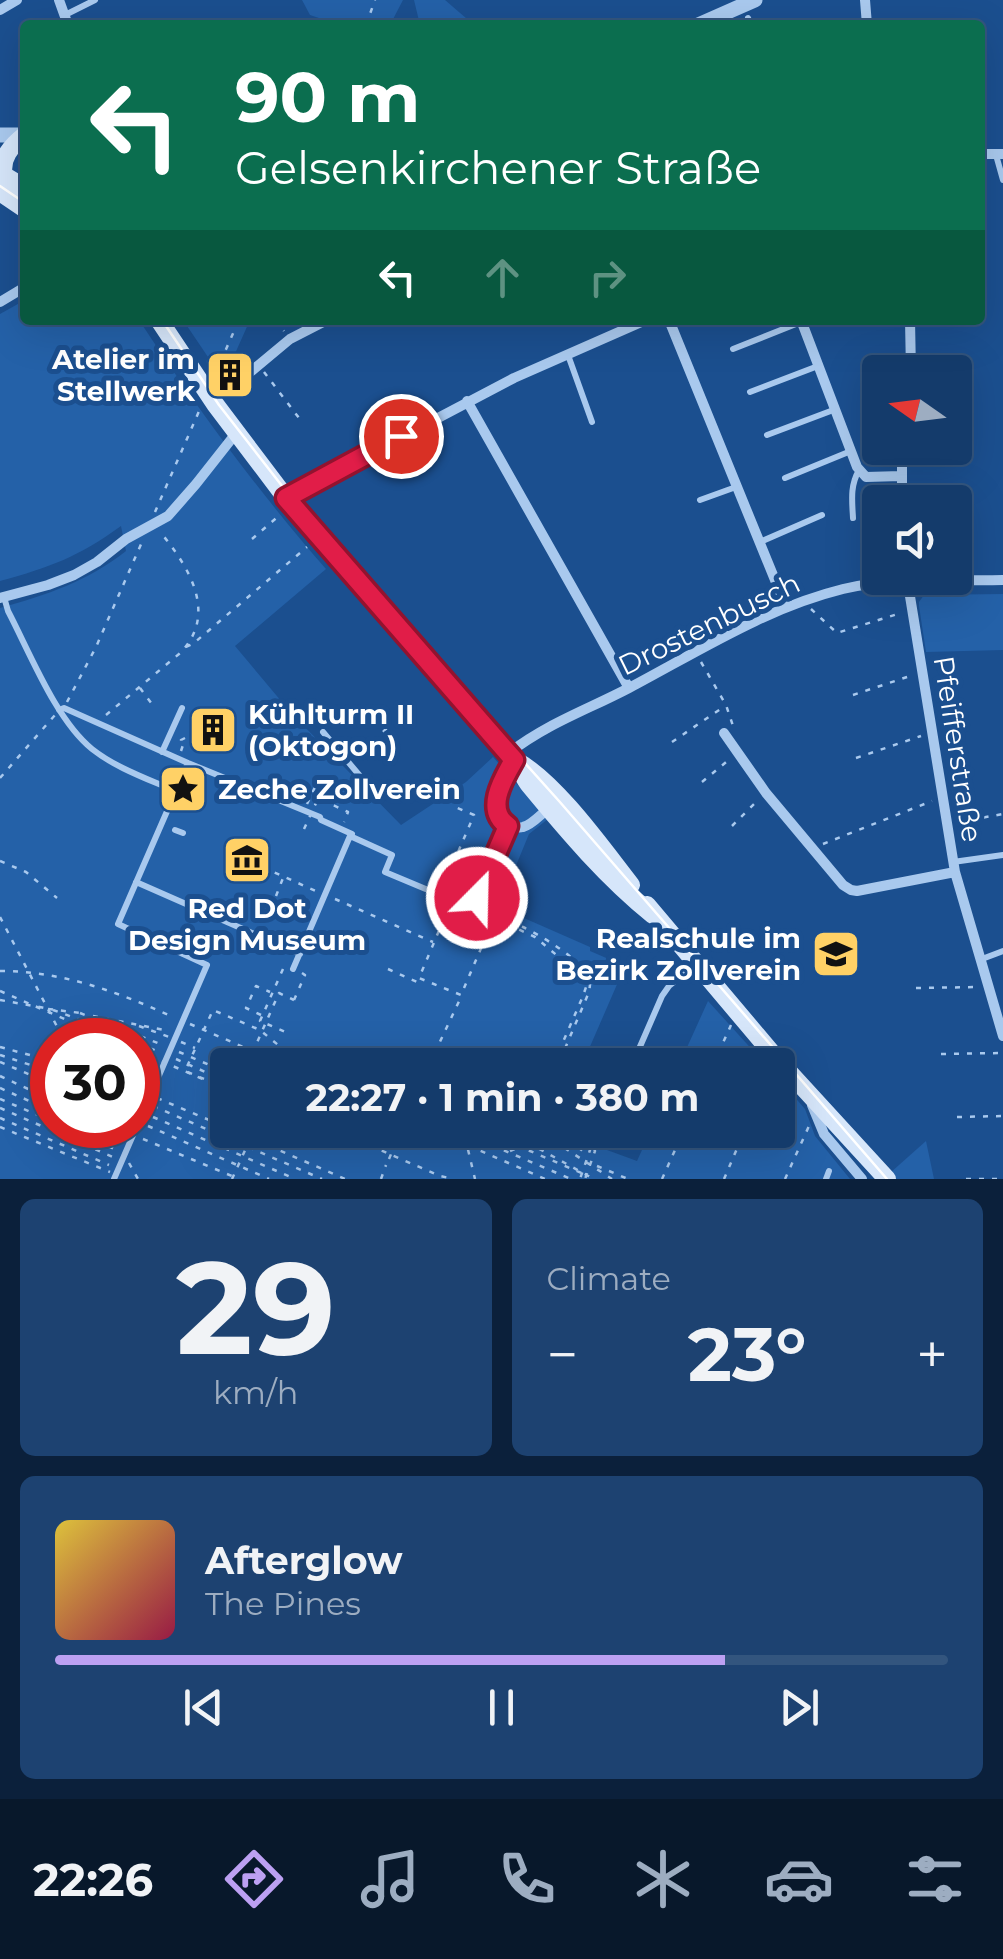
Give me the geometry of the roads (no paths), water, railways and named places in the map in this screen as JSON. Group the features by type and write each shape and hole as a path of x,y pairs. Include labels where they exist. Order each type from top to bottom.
{"main road":[{"path":"20,139 2,167 2,180 20,203"},
{"path":"163,325 284,505 512,756 537,775 581,822 653,915 887,1179"},
{"path":"512,756 526,781 549,808 623,891 653,915"},
{"path":"854,1146 875,1179"}],"street":[{"path":"0,10 17,0"},
{"path":"59,0 66,20"},
{"path":"710,20 756,0"},
{"path":"225,393 290,339 317,325"},
{"path":"284,505 467,401 635,325"},
{"path":"672,325 786,607"},
{"path":"804,325 859,469 866,477 901,476"},
{"path":"910,325 911,355"},
{"path":"467,401 629,688"},
{"path":"2,598 81,571 174,510 236,432"},
{"path":"901,465 901,485"},
{"name":"Drostenbusch","path":"972,580 1003,580"},
{"name":"Drostenbusch","path":"512,756 538,731 629,688 696,650 786,607 862,586"},
{"name":"Pfeifferstraße","path":"910,595 954,867 1003,1036"},
{"path":"725,734 766,792 851,890 954,867"},
{"path":"512,756 496,796 500,821 508,826 526,826 549,808"},
{"path":"472,909 508,826"},
{"path":"805,1090 824,1134 862,1179"}],"lane":[{"path":"66,20 95,0"},
{"path":"999,154 1003,180"},
{"path":"733,348 792,325"},
{"path":"568,354 592,422"},
{"path":"750,392 820,365"},
{"path":"767,435 836,408"},
{"path":"785,478 851,451"},
{"path":"853,518 851,492 859,469"},
{"path":"700,500 737,487"},
{"path":"760,542 822,515"},
{"path":"2,598 72,728 94,750 175,792"},
{"path":"59,710 64,708 352,834 293,970"},
{"path":"162,752 182,708"},
{"path":"322,732 360,776 370,782"},
{"path":"160,1072 208,965 118,924 188,764"},
{"path":"350,836 392,855 385,872 452,900"},
{"path":"954,867 1003,855"},
{"path":"136,882 300,954"},
{"path":"980,960 1003,951"},
{"path":"639,1048 662,996 696,964"},
{"path":"116,1174 127,1148"}],"tram line":[{"path":"0,186 20,200"},
{"path":"165,325 219,405 321,536 559,801 887,1179"}],"place":[{"name":"Atelier im Stellwerk","path":"230,375"},
{"name":"Kühlturm II (Oktogon)","path":"213,730"},
{"name":"Zeche Zollverein","path":"183,789"},
{"name":"Red Dot Design Museum","path":"247,860"},
{"name":"Realschule im Bezirk Zollverein","path":"836,954"}]}
